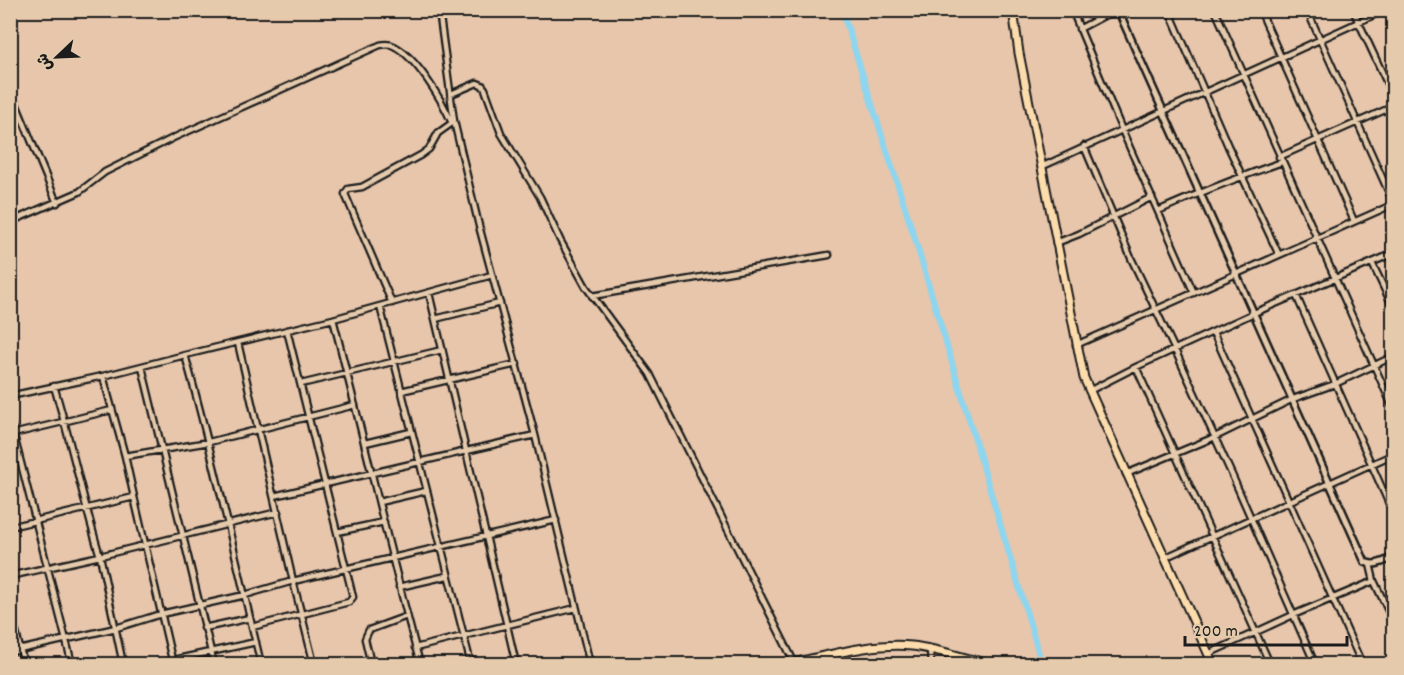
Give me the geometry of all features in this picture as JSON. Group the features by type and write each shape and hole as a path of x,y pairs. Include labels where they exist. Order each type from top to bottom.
{"main road":[{"path":"1013,10 1017,45 1076,345 1089,391 1213,664"},
{"path":"793,664 884,646 930,649 988,664"}],"street":[{"path":"439,10 453,122 535,435 590,664"},
{"path":"1072,10 1194,293"},
{"path":"1079,29 1117,10 1365,562 1370,564 1394,557"},
{"path":"1169,10 1204,93 1279,255"},
{"path":"1215,10 1280,160 1394,410"},
{"path":"1260,10 1354,221"},
{"path":"1076,345 1393,204 1307,10"},
{"path":"1353,10 1394,98"},
{"path":"1041,167 1385,10"},
{"path":"10,222 79,192 105,172 173,138 380,45 396,47 414,63 453,122"},
{"path":"451,94 477,83 482,85 501,133 540,197 569,257 592,296 650,374 793,664"},
{"path":"10,89 57,203"},
{"path":"1158,211 1280,160 1318,140 1394,106"},
{"path":"392,303 345,194 348,189 362,187 429,149 438,133 453,122"},
{"path":"1084,146 1315,664"},
{"path":"1056,243 1079,234 1152,197"},
{"path":"1089,391 1254,313 1394,253"},
{"path":"592,296 829,255"},
{"path":"1372,263 1394,309"},
{"path":"10,396 142,367 492,276"},
{"path":"429,293 516,664"},
{"path":"1296,295 1394,515"},
{"path":"435,319 500,303"},
{"path":"380,306 471,664"},
{"path":"333,319 420,664"},
{"path":"252,627 351,600 352,590 288,330"},
{"path":"1213,332 1362,664"},
{"path":"238,343 314,664"},
{"path":"301,384 442,350"},
{"path":"185,355 209,442 261,664"},
{"path":"1126,474 1293,399 1335,384 1394,356"},
{"path":"401,391 517,364"},
{"path":"142,367 214,664"},
{"path":"1136,367 1270,664"},
{"path":"103,376 125,456 172,662"},
{"path":"54,386 100,556 123,664"},
{"path":"125,456 209,442 355,405"},
{"path":"12,434 112,410"},
{"path":"10,420 72,664"},
{"path":"365,443 411,432"},
{"path":"274,496 535,435"},
{"path":"1164,558 1394,454"},
{"path":"379,502 426,491"},
{"path":"10,527 134,497"},
{"path":"10,576 278,512"},
{"path":"10,652 116,628 160,614 293,581 556,520"},
{"path":"337,532 384,522"},
{"path":"1370,564 1374,581 1394,623"},
{"path":"399,587 447,576"},
{"path":"1208,654 1374,581"},
{"path":"415,648 576,608"},
{"path":"10,610 24,664"},
{"path":"371,664 365,639 369,630 407,616"},
{"path":"204,628 250,618"},
{"path":"155,664 172,662 210,650 256,642"},
{"path":"930,649 931,664"},
{"path":"835,654 837,664"}],"waterway":[{"path":"842,10 915,239 1042,664"}]}
